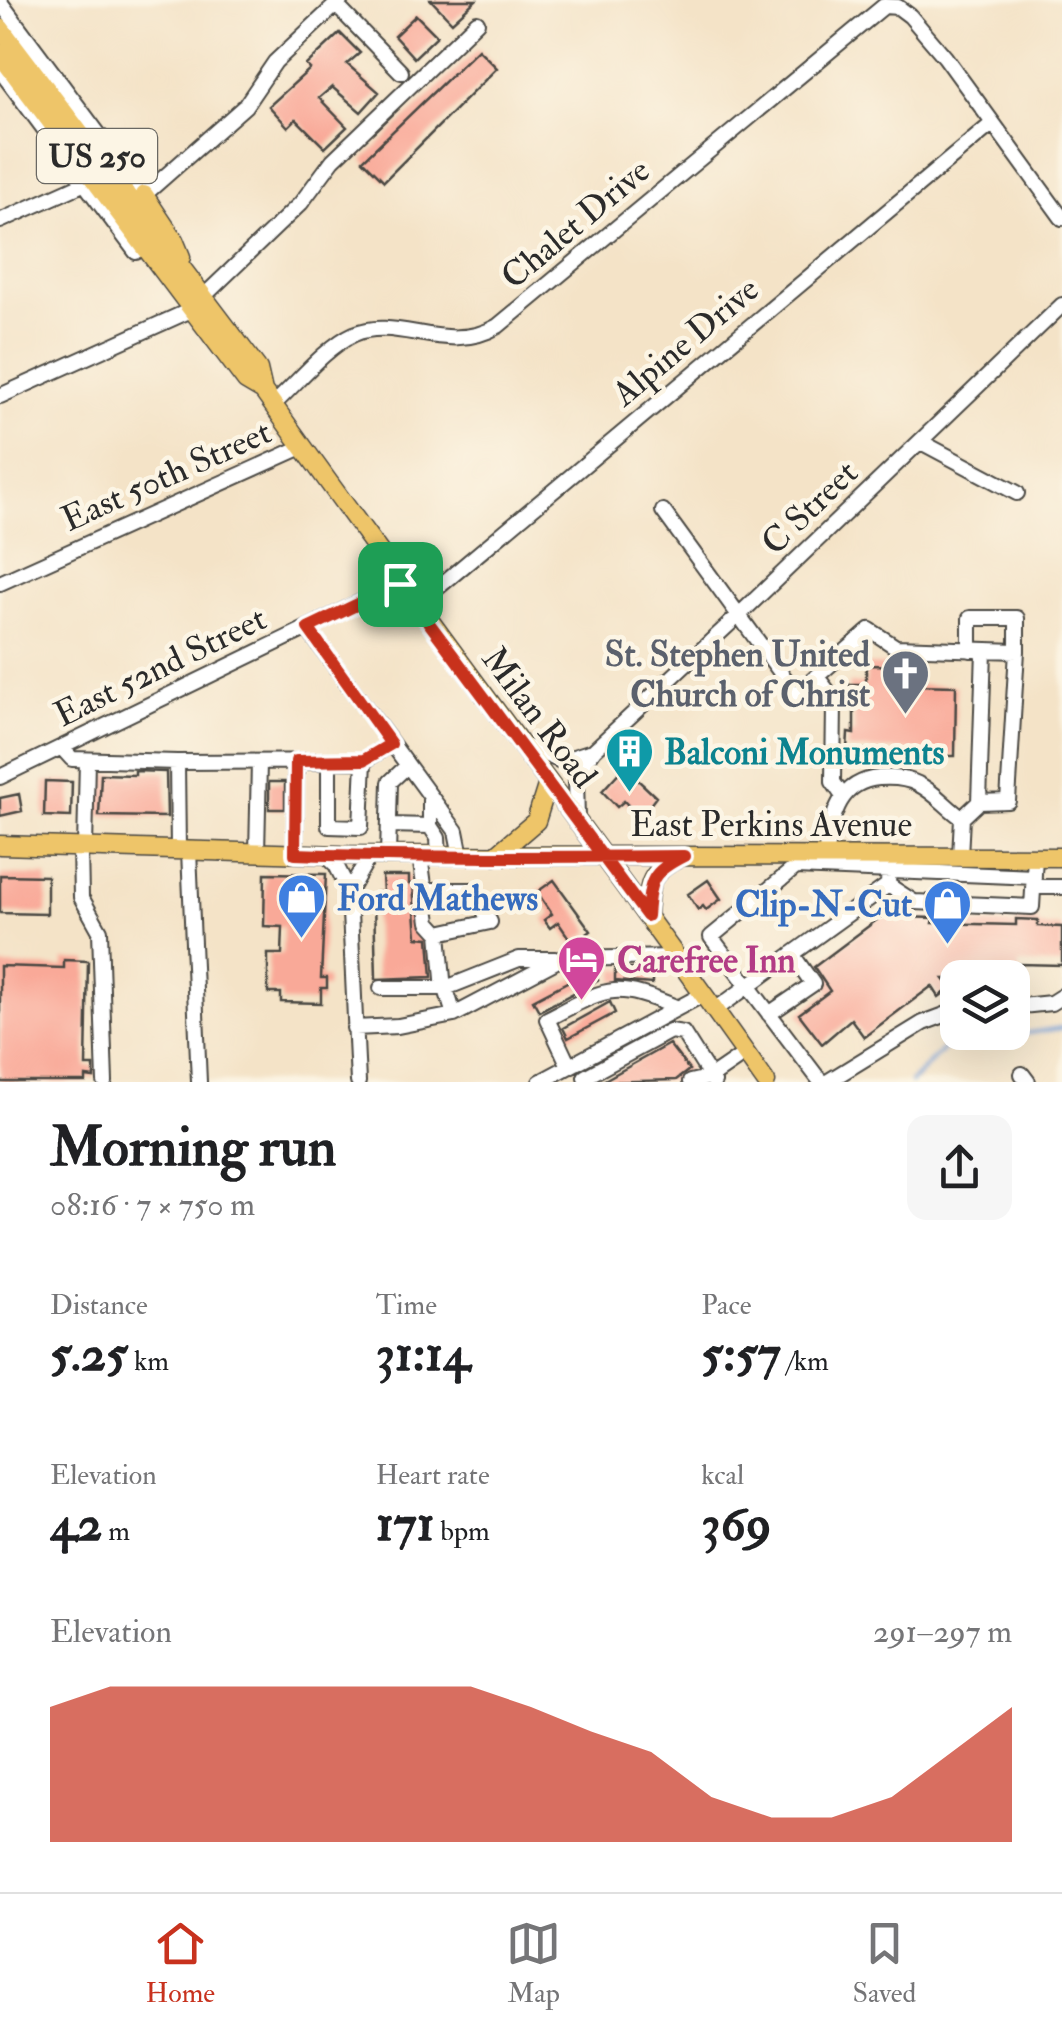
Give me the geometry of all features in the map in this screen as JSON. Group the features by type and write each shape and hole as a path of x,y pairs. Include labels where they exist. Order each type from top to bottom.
{"main road":[{"name":"Milan Road","path":"0,28 195,298"},
{"name":"Milan Road","path":"0,54 195,298 258,369 268,398 302,447 766,1082"},
{"path":"144,195 174,240 195,298"},
{"path":"136,252 163,286 195,298"},
{"path":"495,856 536,821 548,783"},
{"name":"East Perkins Avenue","path":"0,845 334,855 825,855 889,870 960,856 1062,856"},
{"path":"647,916 654,874 684,856"}],"street":[{"path":"0,2 144,195 245,106 273,64 338,2 401,72"},
{"name":"Chalet Drive","path":"268,398 358,332 376,330 457,339 478,336 498,326 876,10 890,5 904,9 993,123"},
{"path":"0,396 195,298 302,203 334,160 477,22"},
{"path":"0,70 136,252"},
{"path":"993,123 1062,218"},
{"name":"Alpine Drive","path":"417,605 993,123"},
{"path":"0,221 85,183"},
{"name":"C Street","path":"577,821 576,776 594,750 1062,305"},
{"path":"921,442 1016,494"},
{"name":"East 50th Street","path":"0,583 302,447"},
{"path":"663,511 790,691 817,677 870,630 896,647 1016,652"},
{"name":"East 52nd Street","path":"0,777 400,584"},
{"path":"960,856 962,818 979,802 1008,801 1017,618 970,618 977,650 979,802"},
{"path":"308,628 456,832 462,856"},
{"path":"817,677 834,705 833,782 842,796"},
{"path":"518,742 546,757 561,760 578,758 594,750"},
{"path":"62,748 72,759 86,760 259,762 364,760 391,744"},
{"path":"86,760 82,897 100,931 105,1082"},
{"path":"330,761 329,826 361,827 364,760"},
{"path":"295,854 296,761"},
{"path":"178,762 200,1082"},
{"path":"258,852 259,762"},
{"path":"349,891 379,855 388,826 390,782 408,766"},
{"path":"825,855 834,811 842,796 857,783 894,778 914,782 962,818"},
{"path":"430,797 430,826 438,838 440,856"},
{"path":"388,826 430,826"},
{"path":"342,827 334,855 349,891 358,1082"},
{"path":"420,856 428,922 439,933 446,988 454,1015"},
{"path":"889,870 914,902 1032,907 1035,857"},
{"path":"940,1016 922,1023 824,1082 711,937 796,867 889,870 1062,887"},
{"path":"540,1082 678,1008 710,1002 747,986 792,954 889,870"},
{"path":"427,890 474,890 490,922 439,933"},
{"path":"769,1014 813,984 792,954"},
{"path":"381,988 446,988 518,959 678,957"},
{"path":"354,1028 398,1026 454,1015 560,959"},
{"path":"678,1008 651,997 604,990 547,1018 587,1079 670,1031 683,1033 713,1080"},
{"path":"1030,1005 1052,1003 1062,996"},
{"path":"641,1027 650,1042"},
{"path":"690,1082 713,1080 746,1053"}],"building":[{"path":"431,0 476,0 452,22"},
{"path":"416,15 437,36 414,58 394,36"},
{"path":"340,33 360,53 347,64 379,92 361,112 332,87 319,98 347,127 325,148 296,119 288,127 269,106 310,69 306,65"},
{"path":"478,49 497,68 384,181 363,160"},
{"name":"St. Stephen United Church of Christ","path":"866,665 914,666 913,685 956,686 955,756 934,756 934,751 847,749 848,733 854,734 854,701 848,700 849,684 866,684"},
{"name":"Balconi Monuments","path":"624,767 656,797 640,818 624,801 617,807 602,791"},
{"path":"135,771 166,772 167,817 99,816 101,774 135,775"},
{"path":"45,781 72,782 71,817 44,816"},
{"path":"269,782 285,782 285,809 269,809"},
{"path":"19,794 22,811 0,816 0,798"},
{"name":"Ford Mathews","path":"265,873 326,874 321,978 327,978 327,988 321,988 321,1003 281,1002 281,993 268,993 268,954 282,954 283,927 264,926"},
{"path":"0,875 47,876 47,914 0,913"},
{"path":"382,876 409,876 409,884 413,884 417,937 429,938 432,977 376,979 374,901 377,892 383,892"},
{"path":"554,880 591,931 573,944 558,922 550,928 544,920 552,914 537,892"},
{"path":"708,880 721,899 706,910 703,906 698,910 688,894"},
{"path":"894,907 901,917 934,918 933,923 1016,925 1016,919 1038,920 1038,926 1062,927 1062,965 1030,964 1030,960 940,960 939,997 932,986 864,1037 851,1019 822,1044 799,1014 830,991 814,967"},
{"path":"64,960 88,961 86,1066 94,1066 94,1078 86,1077 86,1082 0,1082 0,966 64,968"},
{"path":"592,969 598,980 539,1011 533,1000"},
{"path":"615,969 645,969 652,976 652,984 615,981"},
{"path":"610,1002 615,1013 568,1038 563,1028"},
{"path":"669,1044 689,1070 676,1080 601,1082"}],"waterway":[{"path":"911,1082 947,1045 1062,1028"}],"place":[{"name":"St. Stephen United Church of Christ","path":"905,716"},
{"name":"Balconi Monuments","path":"629,794"},
{"name":"Ford Mathews","path":"302,940"},
{"name":"Clip-N-Cut","path":"947,946"},
{"name":"Carefree Inn","path":"582,1002"}],"route":[{"path":"400,584 308,628 391,744 364,760 296,761 295,854 462,856 566,856 604,856 684,856 654,874 647,916 604,856 400,584"}]}
